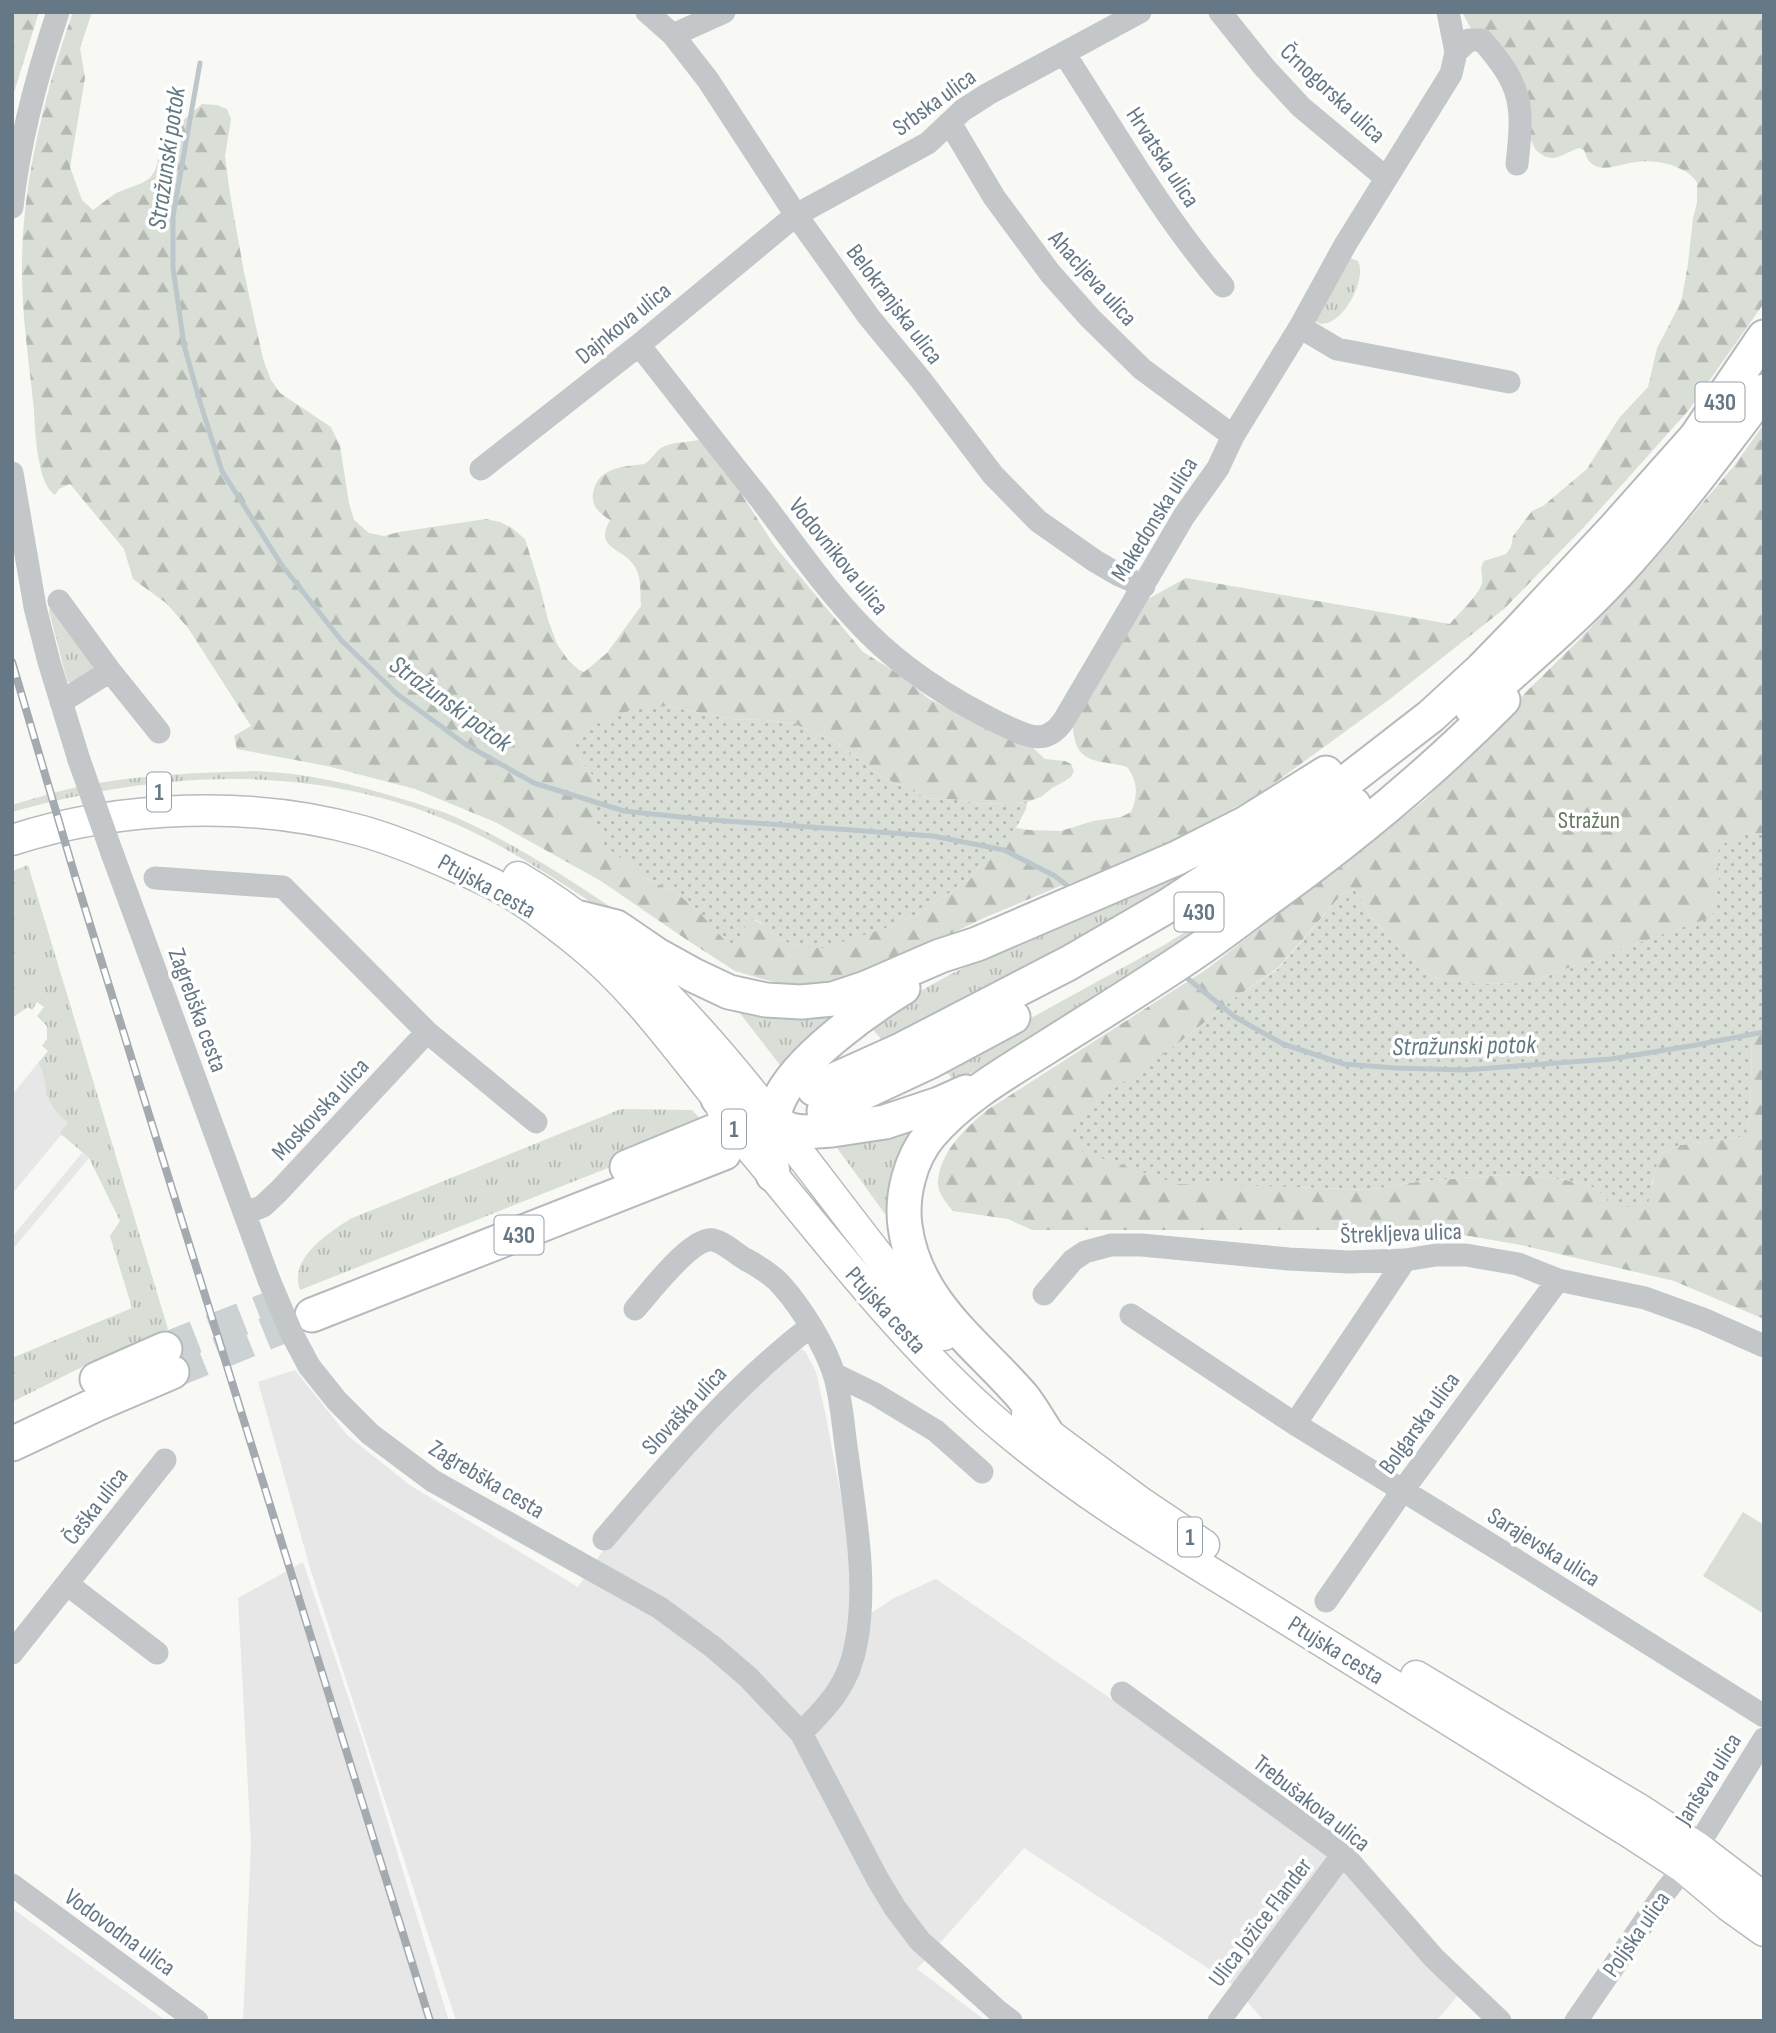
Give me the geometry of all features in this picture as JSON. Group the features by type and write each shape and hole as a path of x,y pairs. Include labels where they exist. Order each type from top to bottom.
{"highway":[{"name":"430","path":"1526,643 1615,528 1696,437 1764,337"},
{"name":"430","path":"819,1100 903,1049 1069,963 1169,905 1289,826 1432,716 1482,669 1526,643 1630,560 1764,391"},
{"path":"580,918 616,927 657,955 729,992 766,1000 801,1002 833,999 977,944 1177,858 1246,823 1343,762 1475,662 1526,643"},
{"path":"1046,1432 1023,1398 931,1297 919,1273 905,1224 908,1180 917,1155 930,1135 997,1078 1197,951 1379,815 1461,743 1508,695 1526,643"},
{"path":"773,1175 770,1145 778,1101 806,1064 878,1003 977,944"},
{"path":"718,1099 761,1120 773,1121 790,1130 832,1130 885,1122 939,1104 997,1078"},
{"name":"430","path":"307,1305 718,1143"},
{"path":"12,1420 169,1361 97,1404 12,1444"}],"main road":[{"name":"Ptujska cesta","path":"12,822 110,797 225,791 267,793 363,812 449,842 520,878 580,918 657,985 743,1079 773,1121 934,1324 985,1379 1046,1432 1189,1536 1291,1602 1642,1811 1690,1857 1729,1906 1764,1931"},
{"name":"Ptujska cesta","path":"12,840 70,824 153,813 238,812 306,819 350,828 422,851 514,895 582,946 638,1002 718,1099 736,1131 858,1281 918,1347 988,1415 1037,1456 1129,1522 1617,1825 1690,1857 1764,1898"}],"street":[{"path":"12,207 36,86 58,12"},
{"name":"Belokranjska ulica","path":"647,12 673,35 708,80 796,215 869,317 1003,487 1038,521 1119,575 1144,586"},
{"path":"673,35 724,12"},
{"name":"Srbska ulica","path":"796,215 928,143 963,110 988,93 1140,12"},
{"name":"Črnogorska ulica","path":"1220,12 1264,67 1301,107 1386,178"},
{"path":"1448,12 1456,52"},
{"path":"1456,52 1469,40 1482,40 1514,83 1521,113 1517,164"},
{"name":"Makedonska ulica","path":"1049,736 1064,720 1184,516 1218,468 1233,436 1300,327 1345,245 1451,74 1456,52"},
{"name":"Hrvatska ulica","path":"1064,53 1172,221 1196,255 1223,286"},
{"name":"Ahacljeva ulica","path":"950,123 1022,238 1090,318 1142,369 1233,436"},
{"name":"Dajnkova ulica","path":"481,469 639,345 796,215"},
{"path":"1300,327 1337,349 1509,382"},
{"name":"Vodovnikova ulica","path":"639,345 846,610 868,633 900,660 959,701 1017,731 1035,737 1049,736"},
{"path":"12,473 35,607 61,702 110,671"},
{"path":"59,601 159,732"},
{"name":"Zagrebška cesta","path":"61,702 112,853 269,1280 309,1366 337,1401 390,1450 433,1480 660,1608 748,1677 802,1733 877,1878 920,1941 1011,2021"},
{"path":"155,878 283,887 427,1032 536,1122"},
{"name":"Moskovska ulica","path":"245,1214 263,1206 279,1191 427,1032"},
{"path":"635,1309 672,1266 704,1240 713,1240 782,1285 811,1326 834,1374 842,1414 855,1520 860,1614 848,1675 832,1701 802,1733"},
{"name":"Štrekljeva ulica","path":"1044,1294 1073,1260 1085,1252 1111,1245 1155,1246 1349,1262 1466,1255 1518,1264 1558,1280 1645,1298 1703,1319 1764,1346"},
{"path":"1295,1424 1405,1259"},
{"name":"Bolgarska ulica","path":"1326,1601 1403,1490 1558,1280"},
{"name":"Sarajevska ulica","path":"1130,1315 1295,1424 1764,1716"},
{"name":"Slovaška ulica","path":"604,1539 699,1429 761,1367 811,1326"},
{"path":"834,1374 875,1394 936,1431 982,1472"},
{"name":"Češka ulica","path":"12,1653 165,1460"},
{"name":"Češka ulica","path":"66,1584 157,1653"},
{"name":"Trebušakova ulica","path":"1122,1693 1343,1854 1432,1955 1500,2021"},
{"name":"Janševa ulica","path":"1690,1857 1764,1739"},
{"name":"Ulica Jožice Flander","path":"1219,2021 1343,1854"},
{"name":"Poljska ulica","path":"1576,2021 1690,1857"},
{"name":"Vodovodna ulica","path":"12,1885 197,2021"}],"shaded area":[{"path":"38,1063 44,1069 45,1086 77,1120 64,1137 61,1135 12,1194 12,1095"},
{"path":"82,1153 89,1158 12,1250 12,1237"},
{"path":"800,1349 805,1351 816,1372 826,1417 847,1528 853,1625 894,1598 936,1579 1117,1703 1334,1859 1460,1993 1436,2021 1264,2021 1232,1984 1024,1848 917,1969 986,2021 456,2021 310,1568 258,1382 295,1370 348,1436 411,1486 578,1587 611,1539 770,1372"},
{"path":"303,1562 363,1741 449,2021 243,2021 251,1845 238,1598"},
{"path":"12,1908 166,2021 12,2021"}],"green space":[{"path":"12,12 39,12 12,99"},
{"path":"73,12 92,12 80,48 85,78 70,167 82,200 93,210 116,193 150,178 160,154 180,123 202,104 227,109 231,119 225,156 230,194 263,359 271,380 280,393 331,427 340,446 354,520 369,533 384,536 486,519 512,528 525,539 557,644 568,660 584,672 607,653 641,606 640,581 635,567 608,543 605,537 610,520 595,506 593,494 597,482 610,471 644,464 665,446 702,439 723,465 774,545 863,652 897,673 929,699 1030,745 1045,759 1071,764 1074,771 1071,777 1041,797 1027,802 979,804 927,798 880,776 835,741 794,724 730,719 666,706 578,758 598,785 597,801 646,878 677,893 698,911 752,919 767,926 774,937 799,947 886,928 921,912 971,878 987,856 1016,828 1061,831 1093,821 1121,817 1131,812 1136,789 1131,772 1127,767 1083,755 1078,749 1073,727 1148,599 1186,578 1450,624 1480,588 1484,561 1506,554 1511,547 1513,536 1532,511 1543,506 1587,469 1619,418 1648,387 1657,348 1682,297 1697,203 1697,182 1685,171 1660,163 1644,161 1608,168 1597,167 1589,161 1584,150 1579,148 1552,158 1542,155 1536,150 1462,12 1764,12 1764,303 1688,411 1585,526 1504,609 1390,699 1258,795 1157,849 986,917 881,967 834,982 801,987 735,971 601,881 495,822 415,789 327,766 237,749 234,736 251,726 188,628 166,603 133,579 124,549 70,484 59,489 55,495 44,480 41,469 24,317 23,230 31,167 45,103"},
{"path":"1350,258 1358,261 1360,269 1356,290 1335,319 1318,323 1314,318"},
{"name":"Stražun","path":"1764,424 1764,833 1745,834 1716,857 1720,875 1713,917 1526,983 1475,984 1432,977 1391,939 1369,914 1354,889 1342,894 1278,968 1175,1046 1298,1187 1367,1190 1422,1181 1516,1174 1566,1180 1596,1188 1612,1206 1653,1184 1654,1171 1661,1153 1680,1145 1740,1137 1750,1121 1752,1039 1764,1016 1764,1319 1674,1281 1521,1245 1452,1233 1348,1230 1032,1230 1008,1219 953,1211 939,1190 940,1171 949,1150 971,1124 987,1110 1207,969 1425,800 1649,566 1734,466"},
{"path":"50,607 92,663 93,670 70,683 67,681"},
{"path":"666,706 730,719 794,724 835,741 880,776 927,798 979,804 1027,802 1026,809 1016,828 987,856 971,878 921,912 886,928 823,948 799,947 774,937 760,922 747,919 741,941 729,945 698,911 677,893 646,878 604,845 594,821 598,785 574,753 573,744 579,734 601,722 630,710"},
{"path":"255,771 293,774 347,784 455,817 510,844 579,886 646,931 644,938 553,878 482,837 404,804 349,790 293,782 237,779 181,781 68,798 12,812 12,805 88,785 135,778"},
{"path":"1764,833 1764,1016 1752,1039 1750,1121 1740,1137 1680,1145 1661,1153 1648,1204 1612,1206 1596,1188 1566,1180 1516,1174 1422,1181 1367,1190 1178,1184 1083,1152 1072,1136 1075,1125 1082,1116 1114,1089 1278,969 1342,894 1354,889 1369,914 1391,939 1432,977 1475,984 1526,983 1712,917 1720,875 1716,857 1721,845 1745,834"},
{"path":"1211,855 1179,887 874,1053 881,1039 870,1026 910,997 1030,936"},
{"path":"28,865 168,1329 152,1342 104,1356 12,1402 12,1358 132,1308 110,1236 120,1221 89,1158 60,1133 68,1123 50,1101 38,1063 48,1051 42,1046 47,1039 47,1026 37,1016 44,1007 37,1002 32,1010 28,1007 12,1018 12,871"},
{"path":"1255,887 1241,903 1018,1052 953,1081 949,1074 943,1074 938,1069 1166,944"},
{"path":"867,997 787,1074 728,998"},
{"path":"621,1109 692,1110 709,1128 300,1290 298,1278 305,1257 322,1239 350,1219"},
{"path":"945,1111 903,1213 885,1214 832,1141"},
{"path":"1743,1512 1764,1525 1764,1614 1703,1576"}],"waterway":[{"name":"Stražunski potok","path":"200,63 173,216 173,268 184,345 200,402 222,471 281,564 341,640 397,694 465,744 534,783 624,811 933,836 1004,850 1055,876 1069,887"},
{"name":"Stražunski potok","path":"1187,978 1235,1017 1283,1044 1344,1064 1465,1070 1611,1059 1764,1032"}],"tunnel":[{"path":"165,1349 275,1306"},
{"path":"172,1372 312,1315"}],"railway":[{"path":"12,662 75,876 430,2021"}]}
